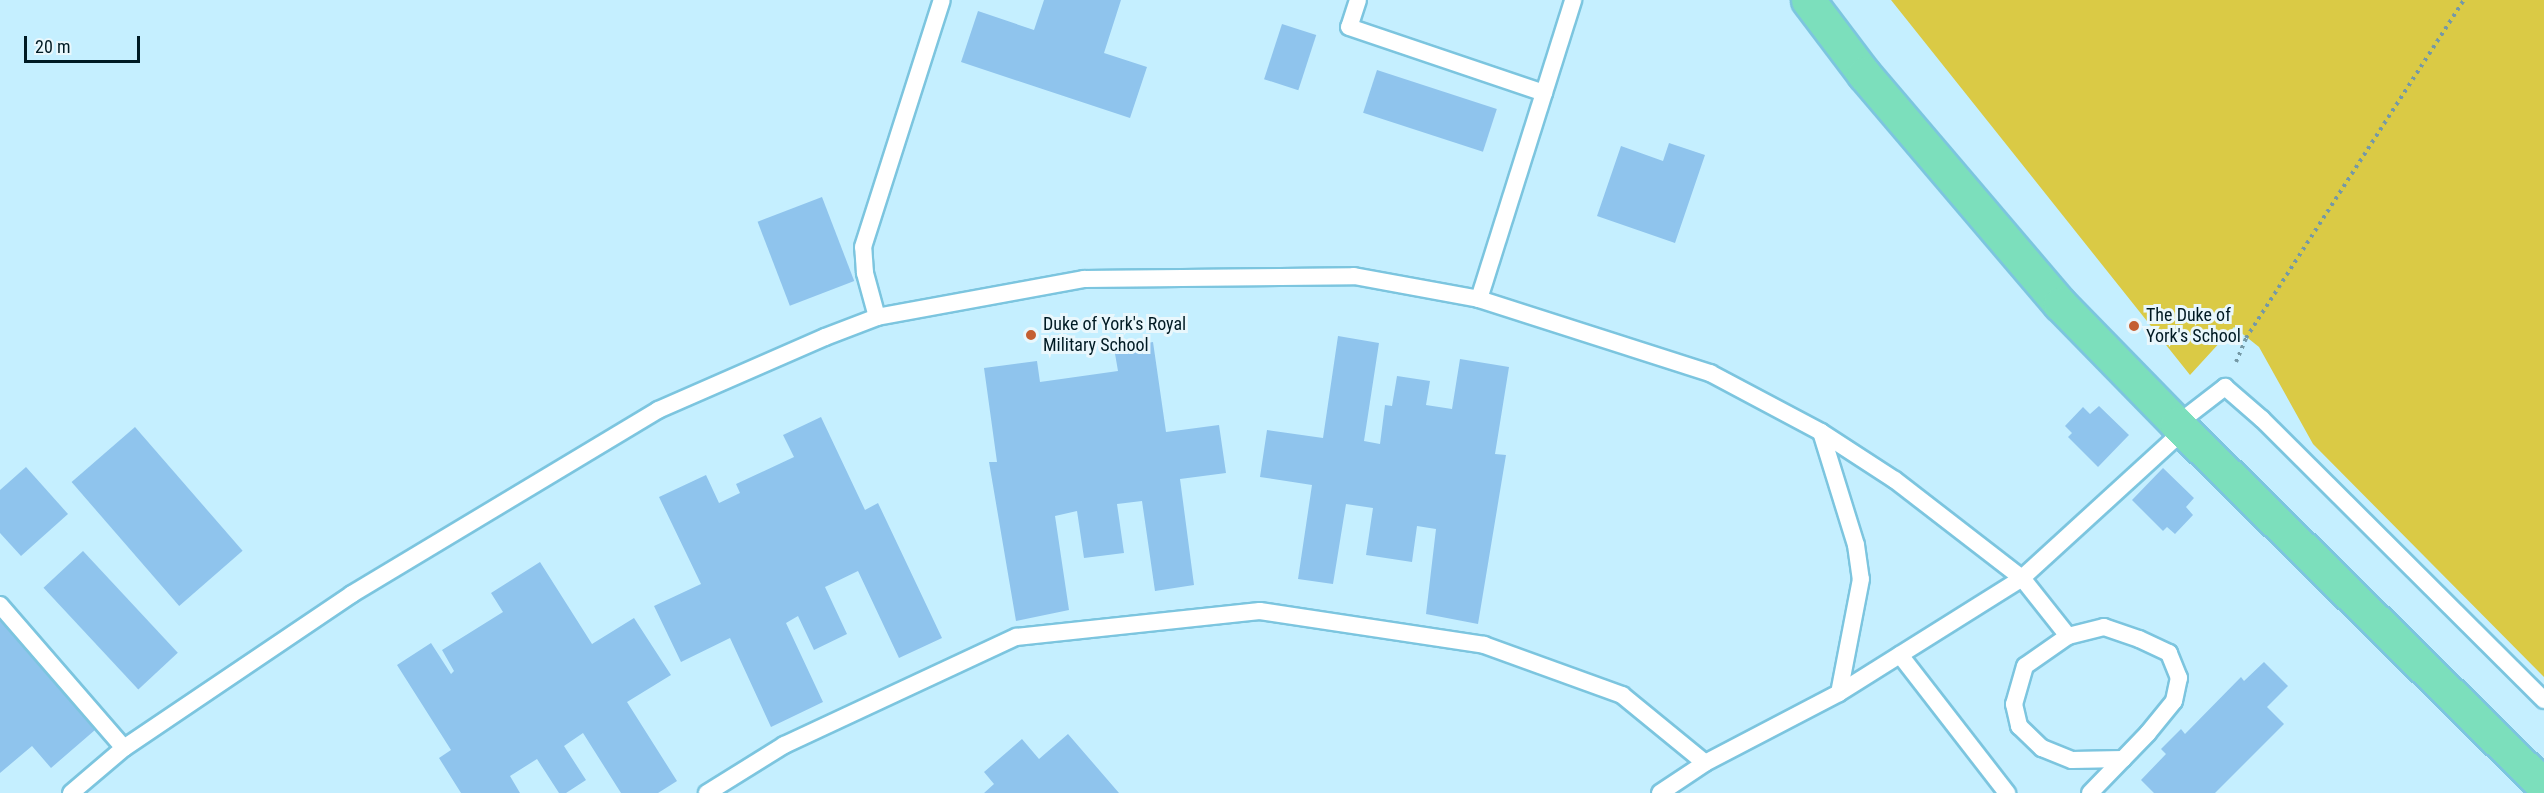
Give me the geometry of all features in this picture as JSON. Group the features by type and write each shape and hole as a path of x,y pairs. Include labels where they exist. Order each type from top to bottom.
{"main road":[{"path":"1808,0 1864,74 2060,304 2180,427 2544,786"}],"lane":[{"path":"877,317 866,273 863,248 942,0"},
{"path":"1358,0 1349,27 1544,93"},
{"path":"1479,299 1573,0"},
{"path":"71,793 124,748 352,594 658,410 825,336 877,317 1084,279 1354,276 1479,299 1710,373 1821,432 1895,480 2022,578 2068,636"},
{"path":"1660,793 1705,763 1839,693 2022,578 2225,387 2262,419 2544,700"},
{"path":"1821,432 1856,545 1861,579 1839,693"},
{"path":"0,605 124,748"},
{"path":"707,793 784,745 1016,637 1260,611 1484,645 1622,694 1705,763"},
{"path":"2091,793 2123,759 2174,701 2179,678 2169,653 2139,639 2104,627 2068,636 2025,666 2014,704 2019,726 2042,748 2072,760 2123,759"},
{"path":"1900,655 2007,793"}],"path":[{"path":"2225,387 2246,338 2464,0"}],"shaded area":[{"path":"1891,0 2544,0 2544,677 2313,444 2259,347 2234,327 2190,375"}],"building":[{"path":"1044,0 1121,0 1104,53 1147,67 1130,118 961,62 978,11 1034,30"},
{"path":"1282,24 1316,35 1298,90 1264,79"},
{"path":"1377,70 1497,109 1483,152 1363,113"},
{"path":"1669,143 1705,155 1675,243 1597,216 1621,146 1663,161"},
{"path":"822,197 854,281 790,306 758,222"},
{"path":"1338,336 1379,343 1364,441 1380,444 1385,405 1392,406 1397,376 1430,381 1426,405 1452,409 1460,359 1509,367 1495,454 1506,455 1478,624 1426,614 1436,529 1417,526 1412,562 1366,555 1373,508 1346,504 1333,584 1298,579 1312,485 1260,477 1267,430 1323,438"},
{"path":"1153,342 1166,432 1219,425 1226,473 1180,479 1194,585 1155,591 1142,501 1117,504 1124,553 1084,558 1077,511 1055,516 1069,610 1016,621 989,462 997,462 984,368 1037,361 1040,382 1118,371 1114,348"},
{"path":"2099,406 2129,435 2098,467 2068,437 2072,433 2065,426 2083,407 2090,414"},
{"path":"821,417 865,510 878,503 942,638 899,658 858,571 825,587 847,634 814,650 798,616 786,623 823,702 771,727 730,638 681,662 654,606 701,584 659,497 706,475 719,503 740,493 736,484 794,457 783,435"},
{"path":"135,427 243,551 179,606 72,482"},
{"path":"26,467 68,514 21,556 0,533 0,490"},
{"path":"2163,468 2194,498 2186,507 2193,515 2175,534 2167,527 2163,531 2132,500"},
{"path":"83,551 178,653 138,689 44,588"},
{"path":"540,562 592,644 634,618 671,675 627,702 677,781 658,793 621,793 583,733 564,746 586,780 566,793 559,793 537,759 510,776 520,793 461,793 439,758 451,750 397,665 431,643 451,674 454,671 442,650 503,612 491,593"},
{"path":"0,620 95,730 51,768 32,746 0,773"},
{"path":"2264,662 2288,686 2267,707 2284,724 2215,793 2154,793 2141,780 2166,754 2161,749 2181,729 2185,734 2241,677 2244,681"},
{"path":"1068,734 1119,793 984,793 994,784 984,772 1022,739 1039,759"}],"place":[{"name":"The Duke of York's School","path":"2134,326"},
{"name":"Duke of York's Royal Military School","path":"1031,335"}]}
